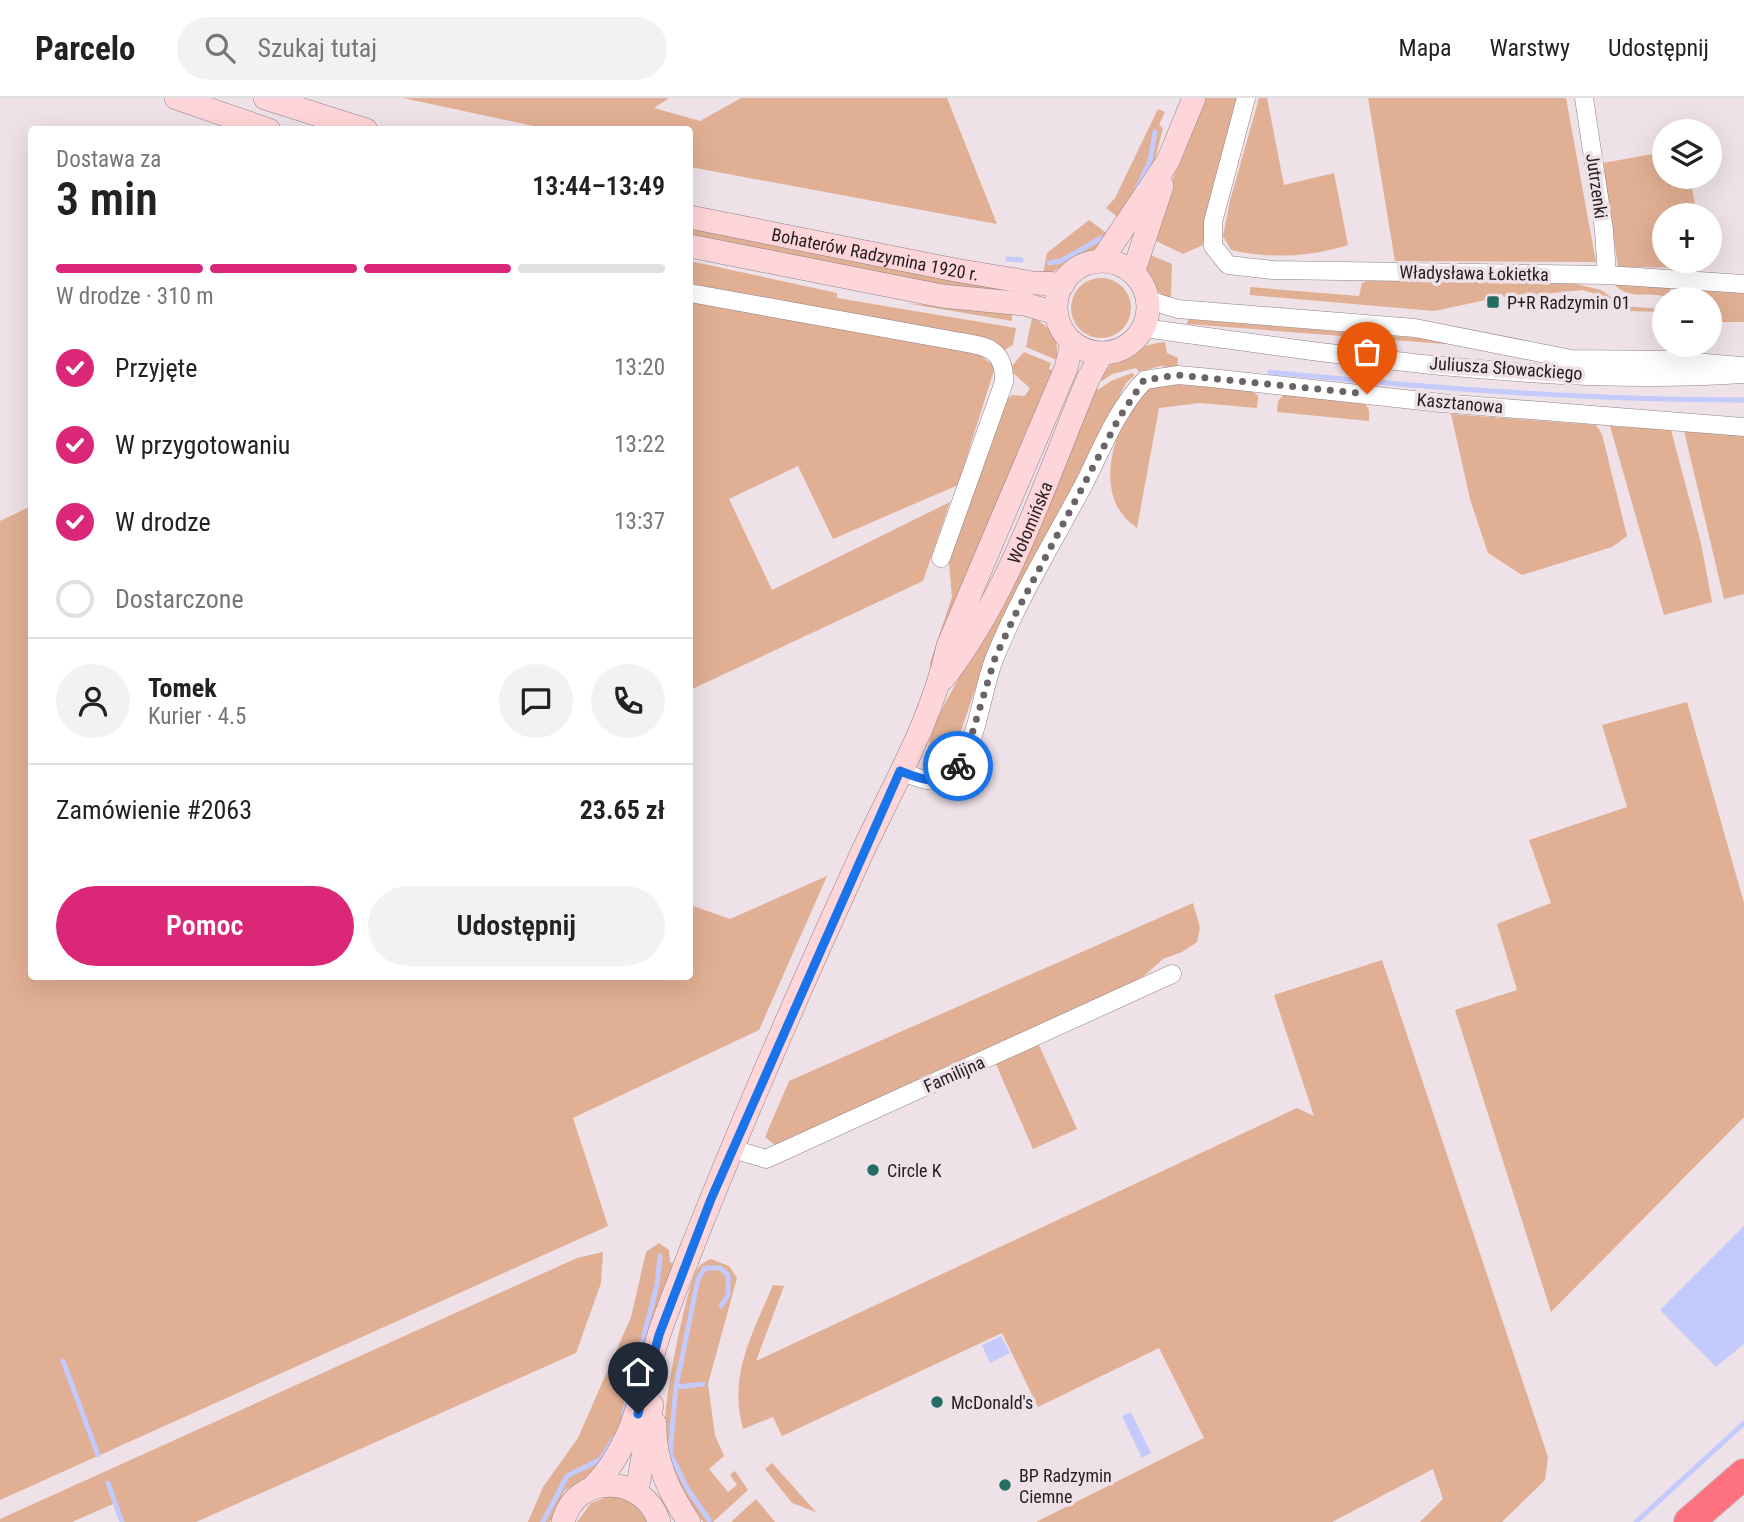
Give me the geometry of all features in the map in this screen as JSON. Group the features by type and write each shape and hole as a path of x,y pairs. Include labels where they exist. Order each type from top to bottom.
{"highway":[{"path":"1689,1522 1744,1476"},
{"path":"1705,1522 1744,1476"}],"main road":[{"path":"176,98 257,126"},
{"path":"265,98 353,126"},
{"path":"1133,273 1157,206 1168,161 1194,98"},
{"path":"1101,261 1136,214 1168,161"},
{"name":"Bohaterów Radzymina 1920 r.","path":"693,218 930,265 1033,283 1063,284"},
{"name":"Bohaterów Radzymina 1920 r.","path":"693,247 942,296 1024,304 1056,313"},
{"path":"1101,261 1118,264 1133,273 1148,300 1144,328 1131,344 1102,353 1091,352 1072,343 1062,329 1056,313 1058,293 1063,284 1079,267 1101,261"},
{"name":"Wołomińska","path":"564,1522 571,1504 592,1488 615,1463 638,1414 659,1335 678,1284 733,1149 940,683 948,646 1066,368 1072,343"},
{"name":"Wołomińska","path":"940,683 967,648 1009,571 1073,415 1102,353"},
{"name":"Wołomińska","path":"637,1491 642,1453 678,1284"},
{"path":"656,1390 654,1436 660,1468 689,1522"},
{"path":"592,1488 608,1484 637,1491 654,1508 660,1522"}],"street":[{"name":"Władysława Łokietka","path":"1246,98 1213,222 1213,246 1228,265 1273,270 1607,275 1744,284"},
{"name":"Jutrzenki","path":"1584,98 1604,230 1607,275"},
{"path":"693,294 987,347 999,355 1005,364 1004,382 941,558"},
{"name":"Juliusza Słowackiego","path":"1148,300 1178,309 1415,328 1571,359 1671,360 1744,367"},
{"name":"Juliusza Słowackiego","path":"1144,328 1412,361 1558,373 1683,378 1744,374"},
{"name":"Kasztanowa","path":"900,771 935,781 947,777 958,766 1000,647 1138,386 1144,380 1189,376 1441,402 1744,427"},
{"name":"Familijna","path":"733,1149 766,1159 1172,974"}],"shaded area":[{"path":"403,98 669,98 654,108 700,121 741,98 947,98 997,224 693,168 693,126 534,126"},
{"path":"1205,98 1240,98 1213,185 1203,245 1183,254 1156,241 1173,178"},
{"path":"1259,98 1267,98 1284,185 1334,173 1348,245 1290,255 1260,255 1231,250 1223,236"},
{"path":"1368,98 1566,98 1596,262 1395,261"},
{"path":"1158,109 1165,112 1159,125 1163,128 1153,167 1123,221 1106,208 1115,198"},
{"path":"1652,154 1652,189 1692,189 1695,203 1652,203 1652,267 1618,267 1603,163"},
{"path":"1089,220 1113,238 1100,248 1043,274 1047,253"},
{"path":"693,229 719,232 1016,290 1015,296 977,293 693,237"},
{"path":"1148,254 1172,264 1171,298 1159,292 1150,281"},
{"path":"693,262 837,293 837,298 1016,328 1013,345 1004,350 995,341 981,337 842,315 693,285"},
{"path":"1101,278 1118,283 1126,291 1131,308 1126,325 1118,333 1101,338 1084,333 1076,325 1071,308 1076,291 1084,283"},
{"path":"1370,279 1575,281 1576,284 1601,290 1624,306 1652,308 1652,312 1626,311 1605,297 1583,290 1505,298 1502,294 1486,296 1486,300 1434,311 1250,295 1250,287 1359,296 1362,283"},
{"path":"1614,284 1672,286 1652,287 1652,295 1633,294"},
{"path":"1722,288 1744,289 1744,322 1722,322"},
{"path":"693,303 976,352 995,367 958,485 833,539 798,466 729,499 772,590 950,502 923,581 693,689"},
{"path":"905,303 1012,313 1012,321"},
{"path":"1032,318 1045,325 1053,334 1057,345 1057,360 1026,347"},
{"path":"1188,319 1431,339 1471,346 1187,324"},
{"path":"1165,342 1167,353 1178,358 1177,368 1160,366 1139,372 1136,368 1112,374 1102,381 1098,379 1111,365 1127,354"},
{"path":"1024,352 1051,363 1049,369 1054,371 930,676 930,663 952,597 948,551 1007,400 1012,395 1025,396 1030,388 1013,373 1012,366"},
{"path":"1132,373 1135,375 1126,383 982,669 952,757 941,766 929,761 929,745 945,703 1010,576 1093,387 1098,390 1111,381"},
{"path":"1195,382 1251,390 1258,396 1257,408 1200,403 1159,408 1137,528 1122,514 1114,498 1110,480 1116,441 1143,388"},
{"path":"1286,392 1364,402 1369,410 1369,421 1277,412 1278,401"},
{"path":"1451,414 1596,425 1602,434 1627,536 1612,547 1522,575 1488,553 1470,499"},
{"path":"1610,426 1671,430 1701,543 1712,602 1664,615"},
{"path":"1684,431 1744,435 1744,594 1724,599"},
{"path":"28,507 28,980 693,980 693,906 730,919 827,876 759,1030 573,1118 608,1226 0,1500 0,521"},
{"path":"1687,702 1744,903 1744,1117 1551,1312 1455,1010 1517,990 1497,924 1551,903 1529,840 1627,807 1602,725"},
{"path":"1193,903 1200,928 1197,942 1182,952 1163,959 1138,981 776,1146 765,1137 789,1081"},
{"path":"1382,960 1548,1457 1545,1480 1502,1522 1420,1522 1443,1499 1433,1469 1332,1522 1036,1522 1204,1438 1159,1348 1038,1407 1002,1333 782,1436 773,1417 743,1429 739,1409 741,1372 751,1337 773,1285 784,1286 756,1361 1297,1108 1314,1116 1274,995"},
{"path":"1038,1043 1077,1129 1033,1149 995,1062"},
{"path":"659,1243 669,1250 670,1262 674,1264 635,1407 599,1470 564,1491 550,1522 528,1522 543,1487 578,1438 631,1317 646,1252"},
{"path":"603,1252 601,1283 576,1353 196,1522 120,1522 113,1504 72,1522 0,1522 0,1519 577,1258"},
{"path":"711,1259 729,1266 737,1278 708,1384 715,1435 724,1456 709,1469 728,1492 737,1485 730,1475 735,1471 748,1490 713,1522 703,1522 674,1472 667,1451 665,1425 674,1356 690,1287 698,1268"},
{"path":"772,1463 816,1512 792,1503 765,1469"},
{"path":"610,1496 632,1504 648,1522 577,1522 591,1503"},
{"path":"756,1499 775,1522 731,1522"}],"water":[{"path":"1744,1226 1744,1344 1716,1367 1660,1310"},
{"path":"1001,1336 1010,1353 990,1363 982,1345"},
{"path":"1131,1412 1151,1453 1142,1458 1122,1416"}],"waterway":[{"path":"1137,188 1150,161 1155,132"},
{"path":"1049,263 1061,261 1101,238"},
{"path":"1008,259 1021,260"},
{"path":"1270,372 1507,392 1744,400"},
{"path":"624,1413 657,1285 660,1256"},
{"path":"709,1520 687,1488 670,1453 676,1387 698,1279 705,1268 720,1268 728,1275 728,1295 721,1306"},
{"path":"63,1361 98,1455"},
{"path":"676,1387 703,1384"},
{"path":"1636,1522 1744,1423"},
{"path":"543,1522 567,1476 601,1459 614,1438"},
{"path":"108,1483 122,1522"}],"way so far":[{"path":"958,766 971,737 995,658 1015,615 1119,418 1144,380 1178,375 1367,394"}],"place":[{"name":"P+R Radzymin 01","path":"1493,302"},
{"name":"Circle K","path":"873,1170"},
{"name":"McDonald's","path":"937,1402"},
{"name":"BP Radzymin Ciemne","path":"1005,1485"}],"route":[{"path":"638,1414 659,1335 711,1199 788,1019 900,771 930,782 947,777 958,766"}]}
